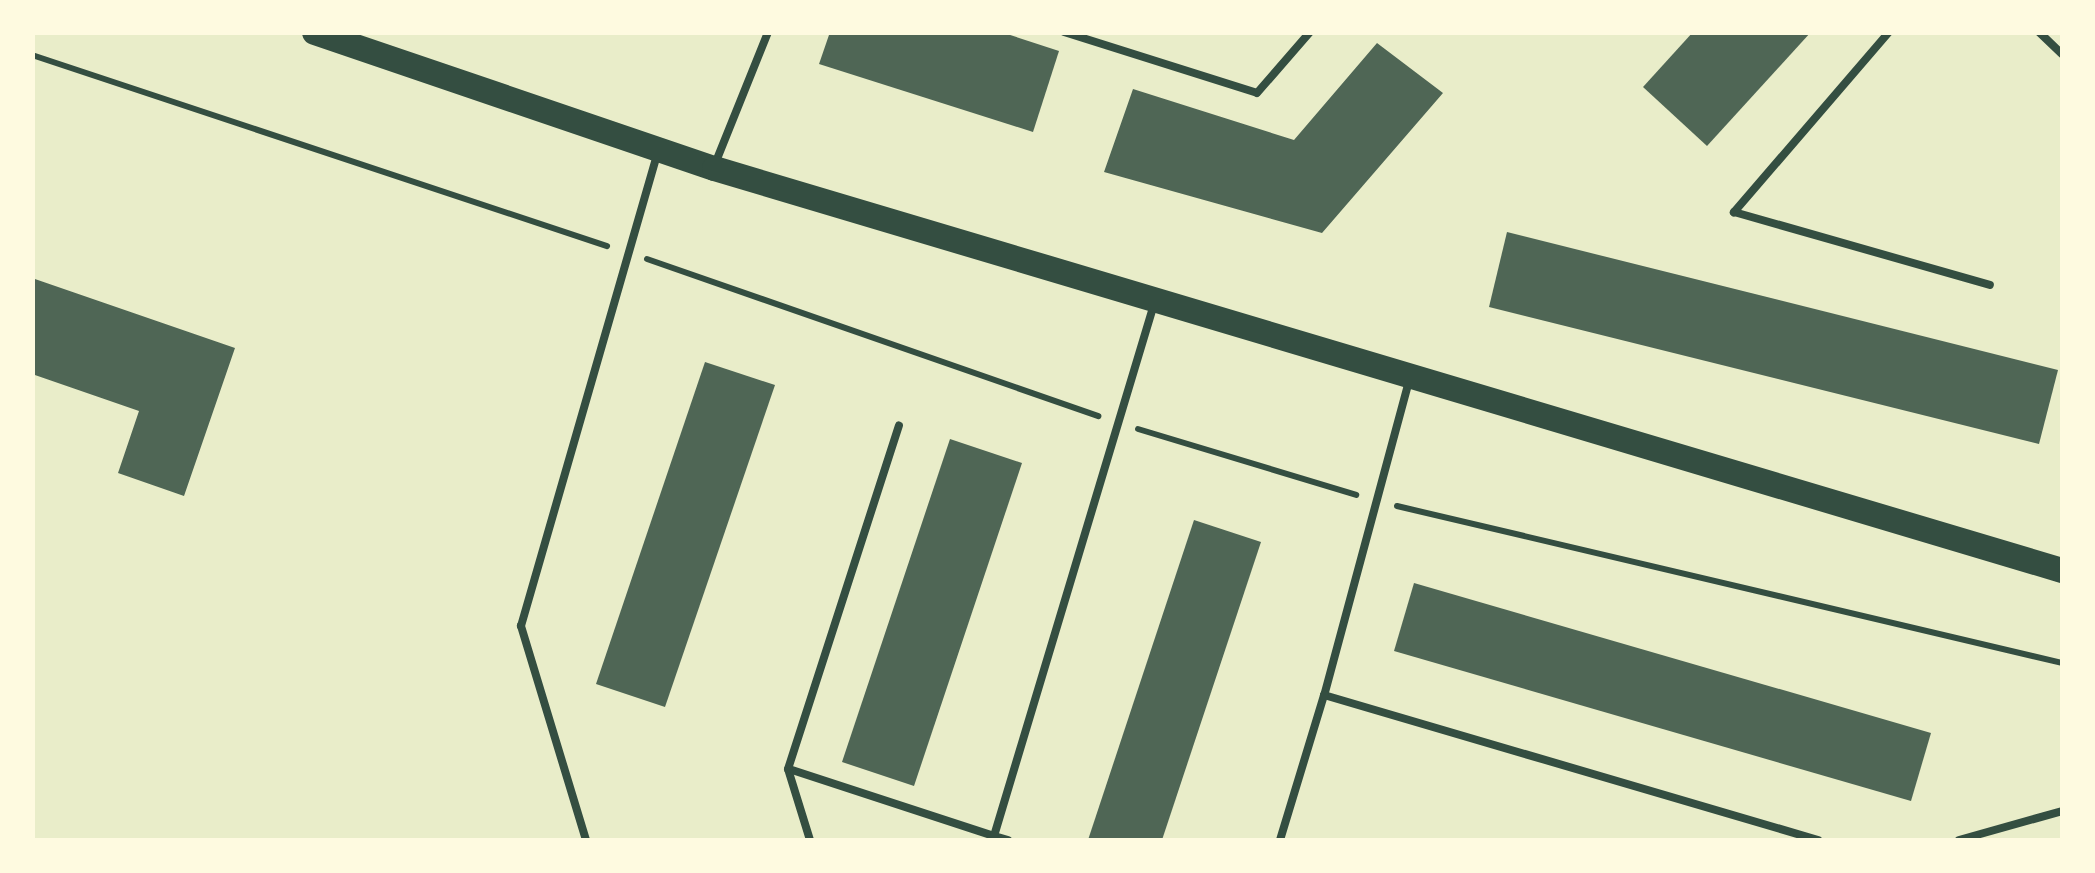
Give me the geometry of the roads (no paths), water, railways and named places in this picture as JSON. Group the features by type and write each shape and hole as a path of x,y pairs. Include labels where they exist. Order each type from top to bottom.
{"main road":[{"path":"314,32 714,168 2062,570"}],"lane":[{"path":"714,168 768,32"},
{"path":"1064,32 1256,93 1310,32"},
{"path":"1888,32 1734,212 1990,284"},
{"path":"2039,32 2062,54"},
{"path":"586,840 522,626 658,150"},
{"path":"994,836 1155,302"},
{"path":"1280,840 1324,695 1411,373"},
{"path":"810,840 788,769 899,426"},
{"path":"1324,695 1818,840"},
{"path":"788,769 1008,840"},
{"path":"1960,840 2062,811"}]}
